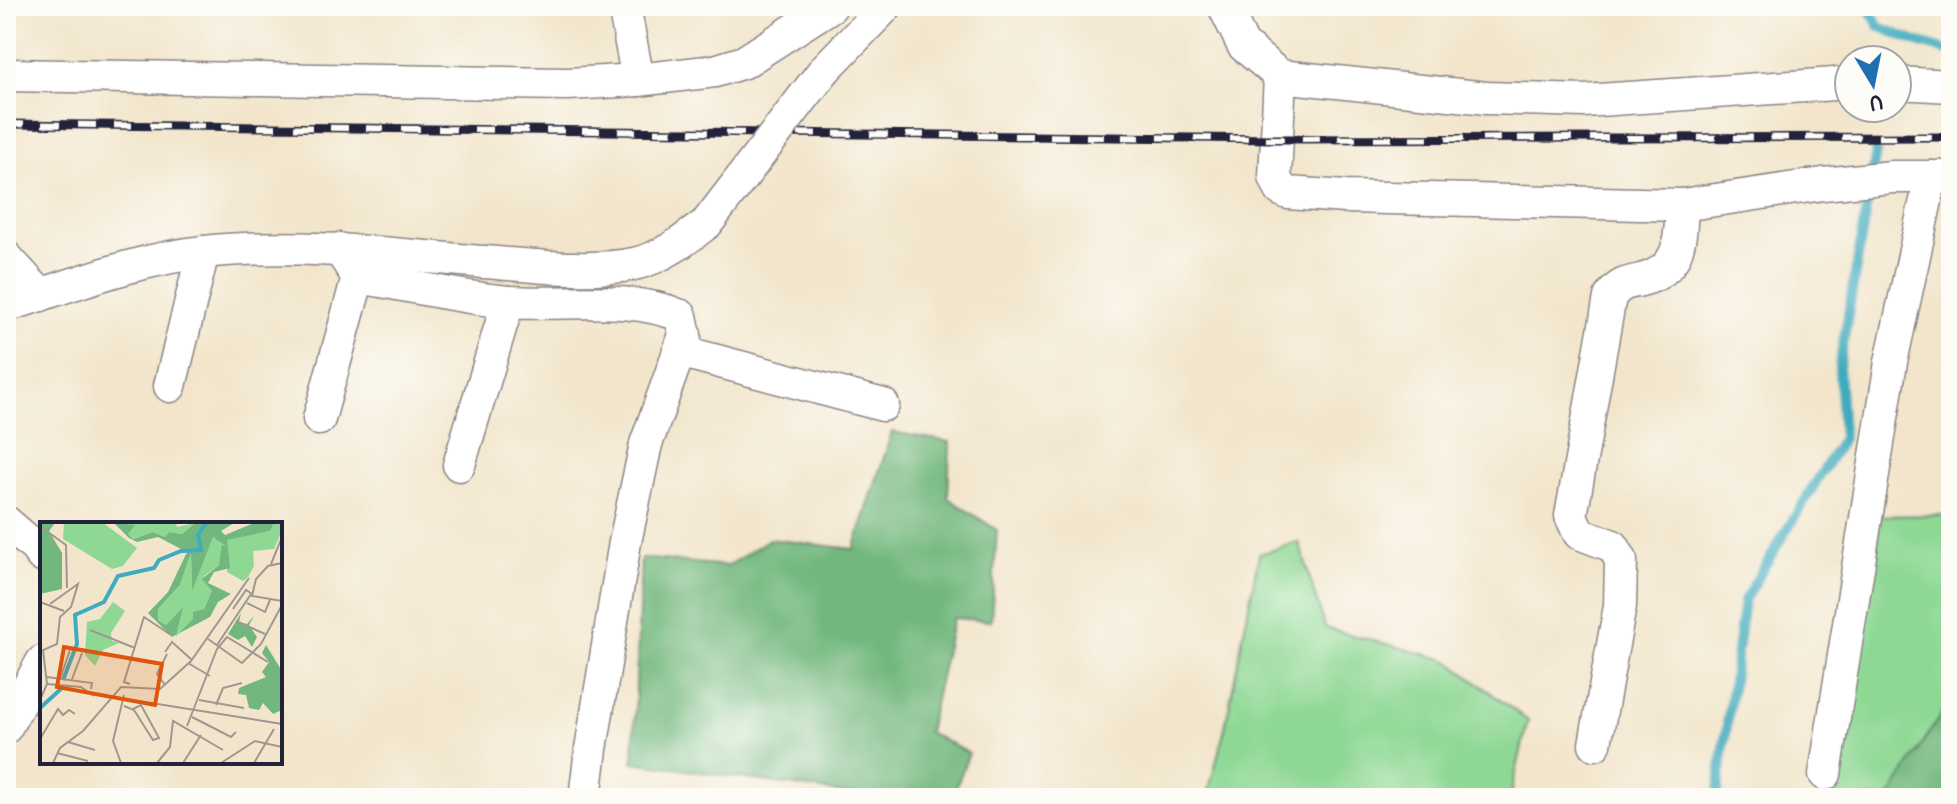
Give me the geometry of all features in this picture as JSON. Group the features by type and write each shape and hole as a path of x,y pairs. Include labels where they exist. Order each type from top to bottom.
{"street":[{"path":"624,6 638,80"},
{"path":"6,75 568,84 638,80 715,71 744,62 831,6"},
{"path":"6,306 117,270 203,252 339,249 529,265 608,267 660,255 707,223 825,69 862,27 886,6"},
{"path":"1224,6 1243,45 1280,76 1487,98 1584,101 1833,84"},
{"path":"1280,76 1275,177 1281,190 1288,193 1362,198 1682,205 1823,184 1892,177 1941,177 1891,362 1825,774"},
{"path":"1913,84 1951,86"},
{"path":"1595,744 1620,606 1621,560 1613,546 1579,533 1571,516 1610,297 1625,282 1643,279 1669,266 1679,247 1682,205"},
{"path":"339,249 358,277 508,302 629,305 667,310 681,316 685,335 646,444 625,542 585,798"},
{"path":"170,386 203,252"},
{"path":"6,257 41,295"},
{"path":"319,419 358,277"},
{"path":"459,465 508,302"},
{"path":"679,351 883,405"},
{"path":"6,522 40,554"},
{"path":"6,727 40,666"}],"green space":[{"path":"892,432 950,442 948,498 997,530 991,621 953,618 928,732 969,753 952,798 876,798 633,762 641,558 728,566 769,539 854,549"},
{"path":"1872,516 1951,517 1951,698 1889,798 1826,798"},
{"path":"1299,542 1325,628 1447,660 1528,721 1510,798 1207,798 1225,728 1259,554"},
{"path":"1951,698 1951,798 1889,798"}],"waterway":[{"path":"1867,6 1880,27 1951,52"},
{"path":"1717,798 1744,600 1843,438 1839,367 1876,152"}],"railway":[{"path":"6,124 1276,139 1951,137"}]}
